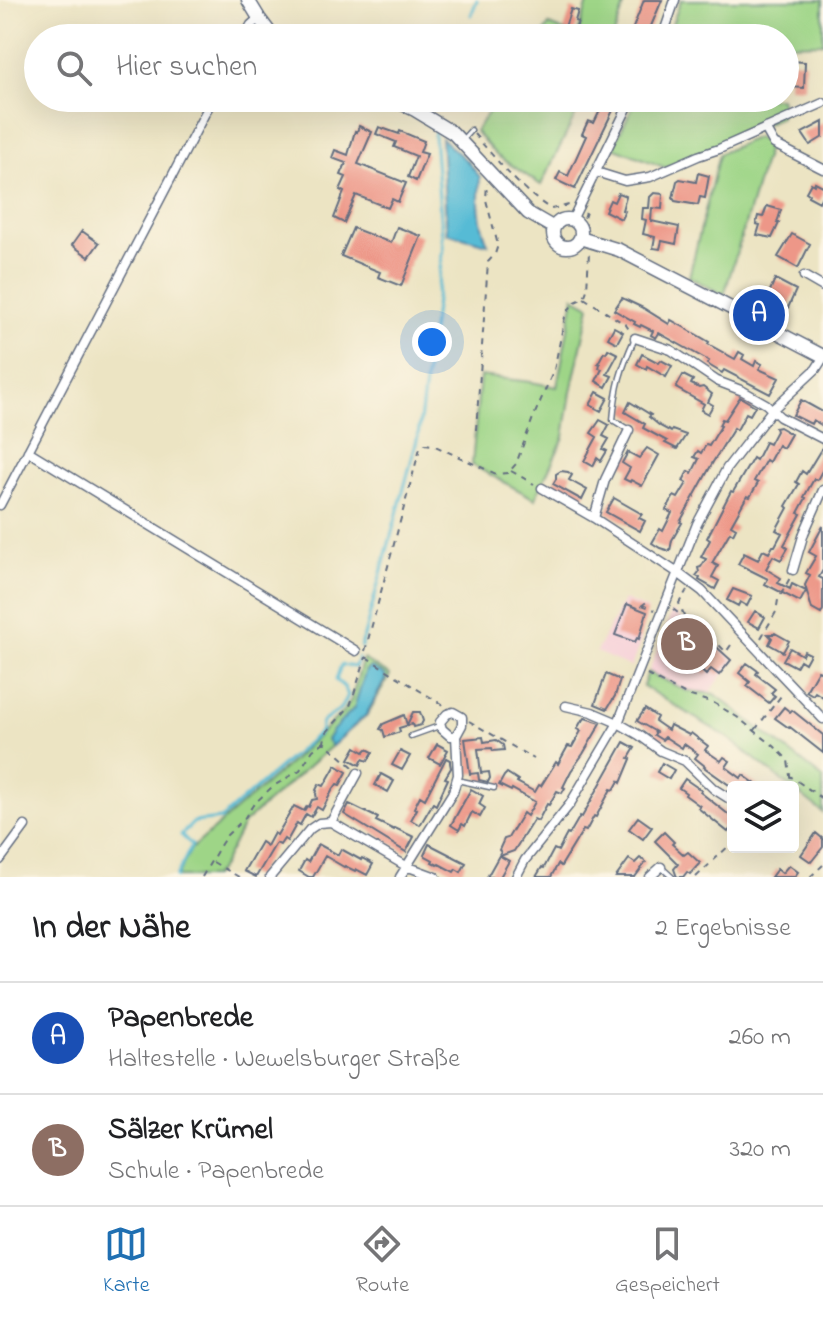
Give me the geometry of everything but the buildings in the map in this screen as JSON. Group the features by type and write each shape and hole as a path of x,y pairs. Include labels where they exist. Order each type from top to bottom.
{"main road":[{"path":"248,0 264,24"},
{"path":"418,112 453,133 528,213 554,228"},
{"path":"585,235 572,247 560,246 553,235 559,222 575,214 581,234 585,235 619,250 823,357"}],"street":[{"path":"667,24 675,0"},
{"path":"252,24 259,18"},
{"path":"596,172 625,181 650,177 823,103"},
{"path":"0,505 206,112"},
{"path":"575,214 625,112"},
{"path":"765,128 774,144 823,169"},
{"path":"804,276 823,287"},
{"path":"635,338 671,350 717,381 743,391 766,404 780,417 823,439"},
{"path":"516,877 525,860 570,804 618,723 697,524 727,468 772,410 816,369 823,357"},
{"path":"594,518 605,480 629,430"},
{"path":"28,451 362,655"},
{"path":"542,488 594,518 702,591 823,718"},
{"path":"793,570 804,533 823,490"},
{"path":"566,706 618,723 661,751 685,761 727,797"},
{"path":"400,877 450,799 457,780 459,761 456,736 462,725 458,714 447,714 440,722 442,729 450,736 456,736"},
{"path":"331,822 358,773"},
{"path":"270,877 310,829 319,823 331,822 406,866 436,877"},
{"path":"0,860 25,826"},
{"path":"650,877 661,867"}],"lane":[{"path":"461,141 471,130"},
{"path":"629,430 613,420 621,370 635,338"},
{"path":"411,736 441,726"},
{"path":"457,780 494,788"},
{"path":"661,867 672,877"}],"path":[{"path":"471,130 535,199 551,209 567,205 575,214 586,212 585,235"},
{"path":"476,430 488,262 498,245 486,200 486,185 493,176"},
{"path":"202,877 227,835 272,787 300,770 350,706 420,448 425,444 433,445 496,474 511,471 554,370 565,317 573,303 584,298 587,290 589,251"},
{"path":"584,298 626,325"},
{"path":"511,471 542,488"},
{"path":"755,646 776,612 778,600 793,570"},
{"path":"683,617 679,603 691,583"},
{"path":"648,601 641,605 655,610"},
{"path":"672,609 704,630 726,652 731,645"},
{"path":"709,637 715,630"},
{"path":"362,655 534,759"},
{"path":"646,675 684,694 714,703 755,730 788,760 790,776 786,781"},
{"path":"755,730 789,684"},
{"path":"324,742 358,773"},
{"path":"790,776 823,799"},
{"path":"696,877 727,848"},
{"path":"212,861 239,877"},
{"path":"810,877 823,865"}],"shaded area":[{"path":"624,600 648,610 631,667 596,652"},
{"path":"672,611 735,660 709,693 687,691 649,671"}],"green space":[{"path":"589,0 626,0 618,24 581,24"},
{"path":"681,0 823,0 823,43 799,44 799,24 672,24"},
{"path":"489,112 577,112 541,185 496,155 475,131"},
{"path":"630,112 780,112 780,117 666,168 613,147"},
{"path":"756,137 769,144 724,295 689,277 719,154"},
{"path":"574,297 590,306 564,437 535,499 472,465 480,376 557,387"},
{"path":"363,659 390,675 367,715 244,823 213,877 177,877 191,849 344,711 351,700"},
{"path":"648,672 687,691 715,694 823,778 823,813 799,794 799,781 782,781 728,738 643,686"}],"water":[{"path":"441,138 480,177 480,211 488,244 447,233"},
{"path":"371,667 385,675 385,680 366,715 332,746 327,740 354,708 366,670"}],"waterway":[{"path":"471,15 477,0"},
{"path":"361,647 418,436 443,247 435,131"},
{"path":"176,877 192,845 181,835 194,822 221,819 320,732 322,722 341,708 348,695 336,680 341,665 355,667 358,658"}],"place":[{"name":"Papenbrede","path":"759,315"},
{"name":"Sälzer Krümel","path":"687,644"}]}
